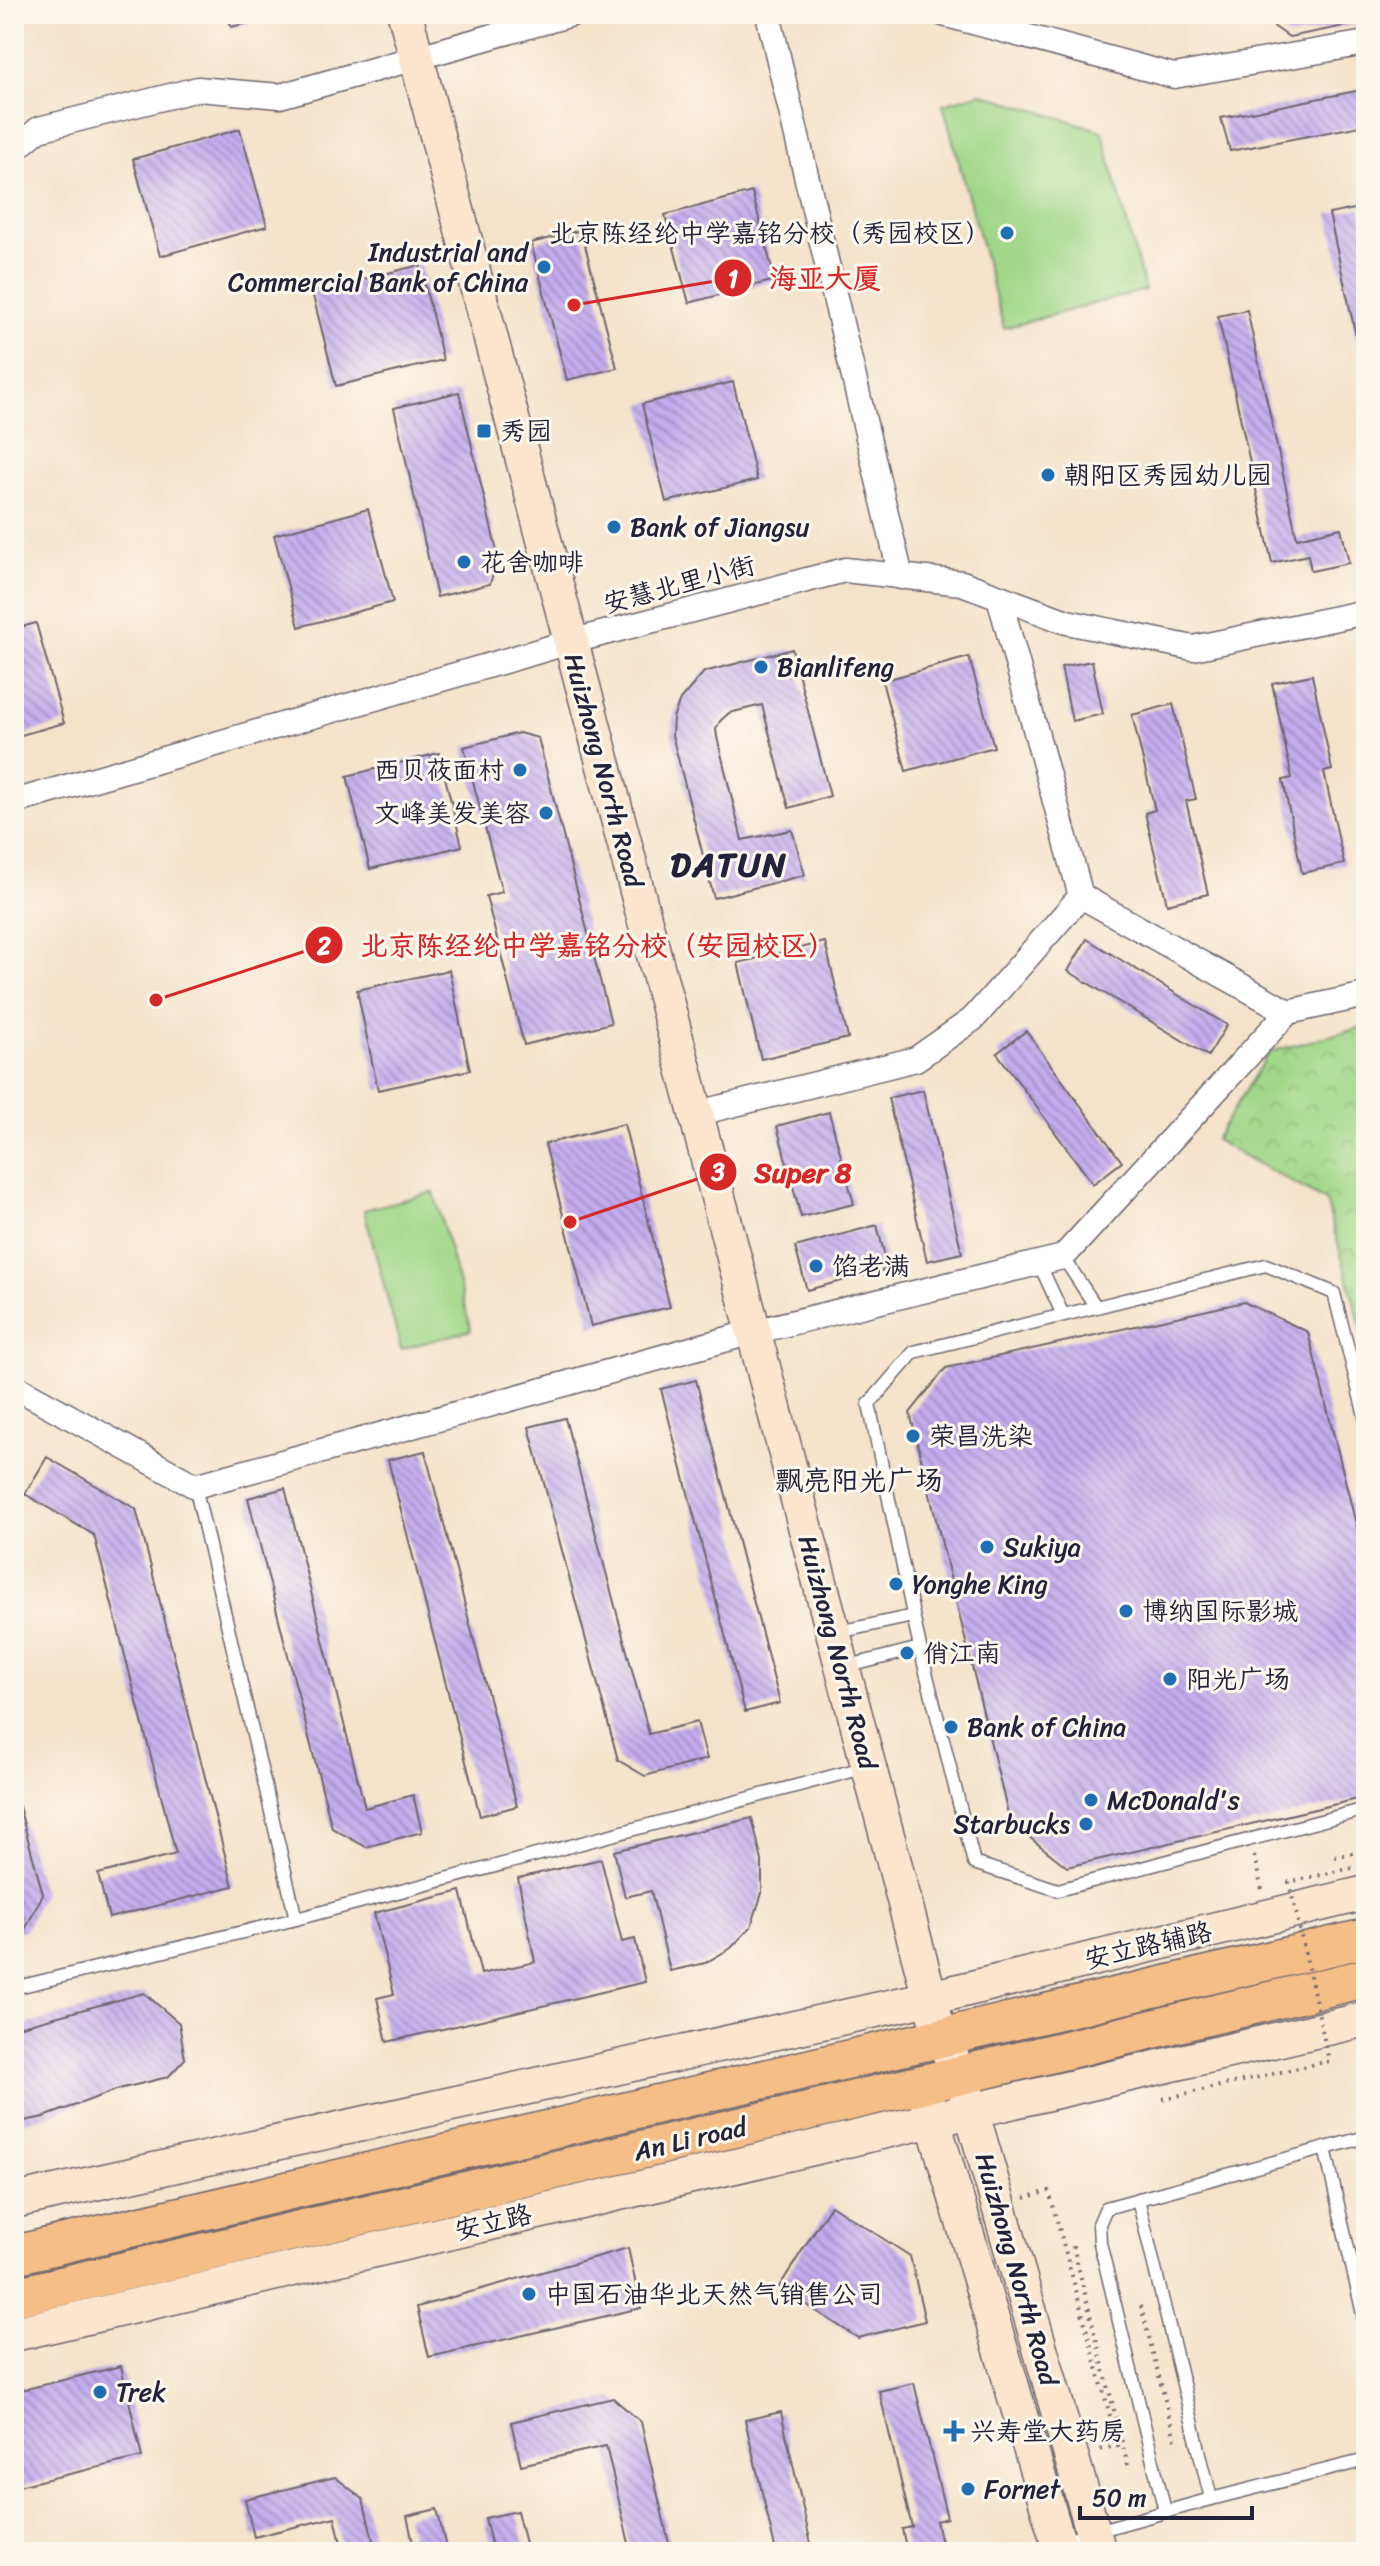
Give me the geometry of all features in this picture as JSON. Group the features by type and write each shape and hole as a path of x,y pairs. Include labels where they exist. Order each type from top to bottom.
{"main road":[{"name":"An Li road","path":"14,2255 1366,1938"},
{"name":"An Li road","path":"14,2297 928,2102 1366,1978"}],"street":[{"name":"Huizhong North Road","path":"405,14 940,2036 966,2092 1095,2542"},
{"path":"14,150 39,129 198,89 280,96 572,14"},
{"path":"768,14 901,577"},
{"path":"943,14 1174,76 1366,43"},
{"name":"安慧北里小街","path":"14,802 570,642 845,570 962,583 1067,622 1193,648 1366,612"},
{"path":"999,597 1081,896 1288,1012"},
{"path":"695,1114 916,1059 973,1019 1081,896"},
{"path":"14,1386 195,1486 753,1332 1051,1260 1288,1012 1366,995"},
{"name":"安立路辅路","path":"930,1998 1366,1893"},
{"path":"14,2201 930,1998"},
{"path":"966,2092 1366,2019"},
{"path":"928,2102 940,2036"},
{"name":"Huizhong North Road","path":"928,2102 1059,2547"},
{"name":"安立路","path":"14,2334 928,2102"}],"lane":[{"path":"1051,1260 1096,1307"},
{"path":"1051,1260 1063,1315"},
{"path":"1366,1420 1334,1293 1266,1265 914,1352 869,1404 920,1648 974,1863 1058,1890 1366,1809"},
{"path":"195,1486 296,1919"},
{"path":"833,1633 913,1616"},
{"path":"842,1668 920,1648"},
{"path":"14,1988 296,1919 868,1767"},
{"path":"1165,2511 1100,2243 1099,2224 1106,2208 1366,2137"},
{"path":"1325,2148 1366,2327"},
{"path":"1138,2199 1211,2499"},
{"path":"1059,2547 1095,2542 1165,2511 1366,2460"}],"path":[{"path":"1249,1839 1268,1916"},
{"path":"1335,1857 1366,1850"},
{"path":"1163,2099 1329,2061 1289,1882 1366,1865"},
{"path":"1018,2200 1049,2191 1118,2445 1095,2451"},
{"path":"1073,2246 1128,2466"},
{"path":"1141,2306 1176,2443"}],"green space":[{"path":"981,93 1102,131 1145,290 1004,328 943,104"},
{"path":"1366,1026 1366,1344 1326,1201 1215,1140 1269,1052"},
{"path":"434,1192 471,1330 401,1349 364,1210"}],"building":[{"path":"228,14 283,14 283,15 231,27"},
{"path":"1261,14 1366,14 1366,22 1289,37 1262,18"},
{"path":"1366,89 1366,125 1230,151 1221,118"},
{"path":"240,129 267,226 160,256 133,159"},
{"path":"752,192 775,280 689,303 665,215"},
{"path":"1360,208 1366,234 1365,377 1329,214"},
{"path":"581,230 617,368 567,380 531,243"},
{"path":"420,265 443,360 336,386 312,292"},
{"path":"1247,310 1297,538 1341,528 1349,563 1311,571 1308,555 1272,563 1218,316"},
{"path":"733,382 757,480 666,502 642,404"},
{"path":"459,392 498,556 490,584 437,597 394,408"},
{"path":"368,509 393,602 299,627 274,535"},
{"path":"36,623 64,723 14,737 14,629"},
{"path":"792,649 830,796 789,808 762,705 729,713 716,729 742,840 792,830 805,875 714,898 672,735 673,718 680,700 704,672"},
{"path":"969,657 994,747 906,771 882,681"},
{"path":"1092,661 1103,714 1072,721 1061,667"},
{"path":"1312,675 1332,770 1324,772 1344,864 1302,873 1283,780 1292,778 1272,683"},
{"path":"1173,704 1196,799 1186,801 1208,894 1167,904 1145,813 1155,810 1132,715"},
{"path":"519,733 538,738 611,1023 524,1045 486,896 502,892 464,747"},
{"path":"439,753 462,846 370,869 347,776"},
{"path":"1087,939 1227,1025 1208,1056 1068,971"},
{"path":"825,942 848,1038 761,1059 738,963"},
{"path":"449,970 470,1070 378,1090 357,990"},
{"path":"1026,1031 1122,1162 1093,1184 997,1053"},
{"path":"923,1090 962,1253 927,1261 888,1098"},
{"path":"829,1112 854,1204 801,1217 777,1126"},
{"path":"624,1124 670,1307 591,1326 545,1144"},
{"path":"877,1225 888,1269 807,1290 795,1247"},
{"name":"阳光广场","path":"1244,1302 1308,1332 1366,1564 1366,1794 1362,1798 1067,1867 1010,1822 910,1413 946,1368"},
{"path":"696,1380 780,1703 745,1712 661,1389"},
{"path":"565,1418 649,1734 697,1722 707,1759 645,1776 618,1760 529,1427"},
{"path":"425,1451 517,1806 480,1816 388,1460"},
{"path":"47,1457 136,1509 233,1886 109,1918 98,1874 176,1854 94,1535 25,1494"},
{"path":"285,1488 365,1808 413,1795 422,1832 366,1847 332,1828 248,1498"},
{"path":"15,1792 43,1894 25,1930 14,1933"},
{"path":"752,1818 762,1861 762,1893 751,1927 731,1948 705,1963 670,1971 651,1891 625,1897 614,1851"},
{"path":"601,1859 622,1942 635,1939 645,1982 387,2042 377,1998 394,1994 374,1913 461,1891 481,1974 535,1962 518,1878"},
{"path":"144,1993 179,2023 185,2059 168,2077 119,2089 44,2117 14,2123 14,2028"},
{"path":"831,2205 910,2256 925,2321 858,2338 779,2287"},
{"name":"中国石油华北天然气销售公司","path":"628,2248 641,2308 429,2357 417,2307"},
{"path":"121,2366 142,2457 14,2487 14,2392"},
{"path":"914,2383 947,2518 936,2521 943,2552 907,2552 902,2529 912,2527 879,2391"},
{"path":"613,2398 641,2422 671,2552 631,2552 606,2446 521,2465 511,2422"},
{"path":"781,2412 811,2544 802,2547 803,2552 776,2552 745,2420"},
{"path":"335,2477 363,2499 376,2552 343,2552 335,2517 254,2537 245,2499"},
{"path":"437,2509 447,2552 415,2552 407,2516"},
{"path":"517,2511 527,2552 493,2552 485,2518"}],"place":[{"name":"北京陈经纶中学嘉铭分校（秀园校区）","path":"1007,233"},
{"name":"Industrial and Commercial Bank of China","path":"544,267"},
{"name":"海亚大厦","path":"574,305"},
{"name":"秀园","path":"484,431"},
{"name":"朝阳区秀园幼儿园","path":"1048,475"},
{"name":"Bank of Jiangsu","path":"614,527"},
{"name":"花舍咖啡","path":"464,562"},
{"name":"Bianlifeng","path":"761,667"},
{"name":"西贝莜面村","path":"520,770"},
{"name":"文峰美发美容","path":"546,813"},
{"name":"北京陈经纶中学嘉铭分校（安园校区）","path":"156,1000"},
{"name":"Super 8","path":"570,1222"},
{"name":"馅老满","path":"816,1266"},
{"name":"荣昌洗染","path":"913,1436"},
{"name":"Sukiya","path":"987,1547"},
{"name":"Yonghe King","path":"896,1584"},
{"name":"博纳国际影城","path":"1126,1611"},
{"name":"俏江南","path":"907,1653"},
{"name":"阳光广场","path":"1170,1679"},
{"name":"Bank of China","path":"951,1727"},
{"name":"McDonald's","path":"1091,1800"},
{"name":"Starbucks","path":"1086,1824"},
{"name":"中国石油华北天然气销售公司","path":"529,2294"},
{"name":"Trek","path":"100,2392"},
{"name":"兴寿堂大药房","path":"954,2431"},
{"name":"Fornet","path":"968,2489"}],"district":[{"name":"DATUN","path":"729,865"},
{"name":"飘亮阳光广场","path":"859,1480"}]}
